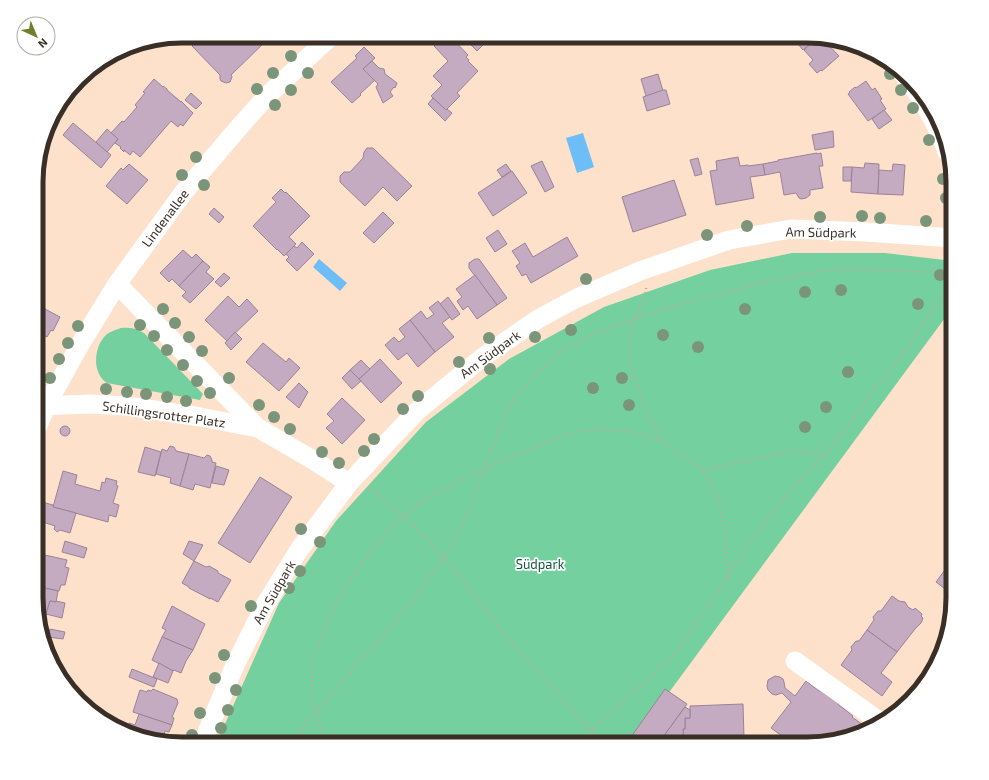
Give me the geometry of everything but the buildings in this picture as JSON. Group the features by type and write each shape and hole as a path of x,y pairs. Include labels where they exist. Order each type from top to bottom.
{"street":[{"name":"Lindenallee","path":"43,403 117,284 183,193 240,125 267,96 324,43"},
{"name":"Am Südpark","path":"205,737 235,665 265,604 299,550 349,483 417,411 483,357 538,319 576,298 640,271 729,240 791,229 946,238"},
{"name":"Schillingsrotter Platz","path":"117,284 258,428 349,483"},
{"name":"Schillingsrotter Platz","path":"43,406 90,404 127,406 200,417 258,428"},
{"path":"795,661 876,719"}],"path":[{"path":"296,737 316,711 412,602 444,558 455,540 469,511 511,402 538,372 560,352 586,337 635,319 681,304 769,281 839,269 932,272 946,269"},
{"path":"640,271 646,290 630,333 631,364 640,396 661,440"},
{"path":"586,737 680,648 758,531 796,484 825,455 910,344 946,290"},
{"path":"323,737 312,689 312,671 315,652 328,620 347,585 376,544 404,516 439,490 561,436 576,432 600,429 640,433 661,440 703,470 715,490 724,525 728,578"},
{"path":"703,470 793,451 804,451 825,455"},
{"path":"349,483 373,490 404,516 435,547 521,654 598,737"}],"green space":[{"name":"Südpark","path":"792,253 885,253 946,260 946,316 636,737 220,737 279,603 336,521 426,422 509,359 604,307 710,270"},
{"path":"121,328 133,328 144,333 203,394 200,400 107,383 102,379 96,361 98,348 106,335"}],"water":[{"path":"583,133 594,167 577,173 566,138"},
{"path":"319,259 347,283 340,291 313,267"}]}
